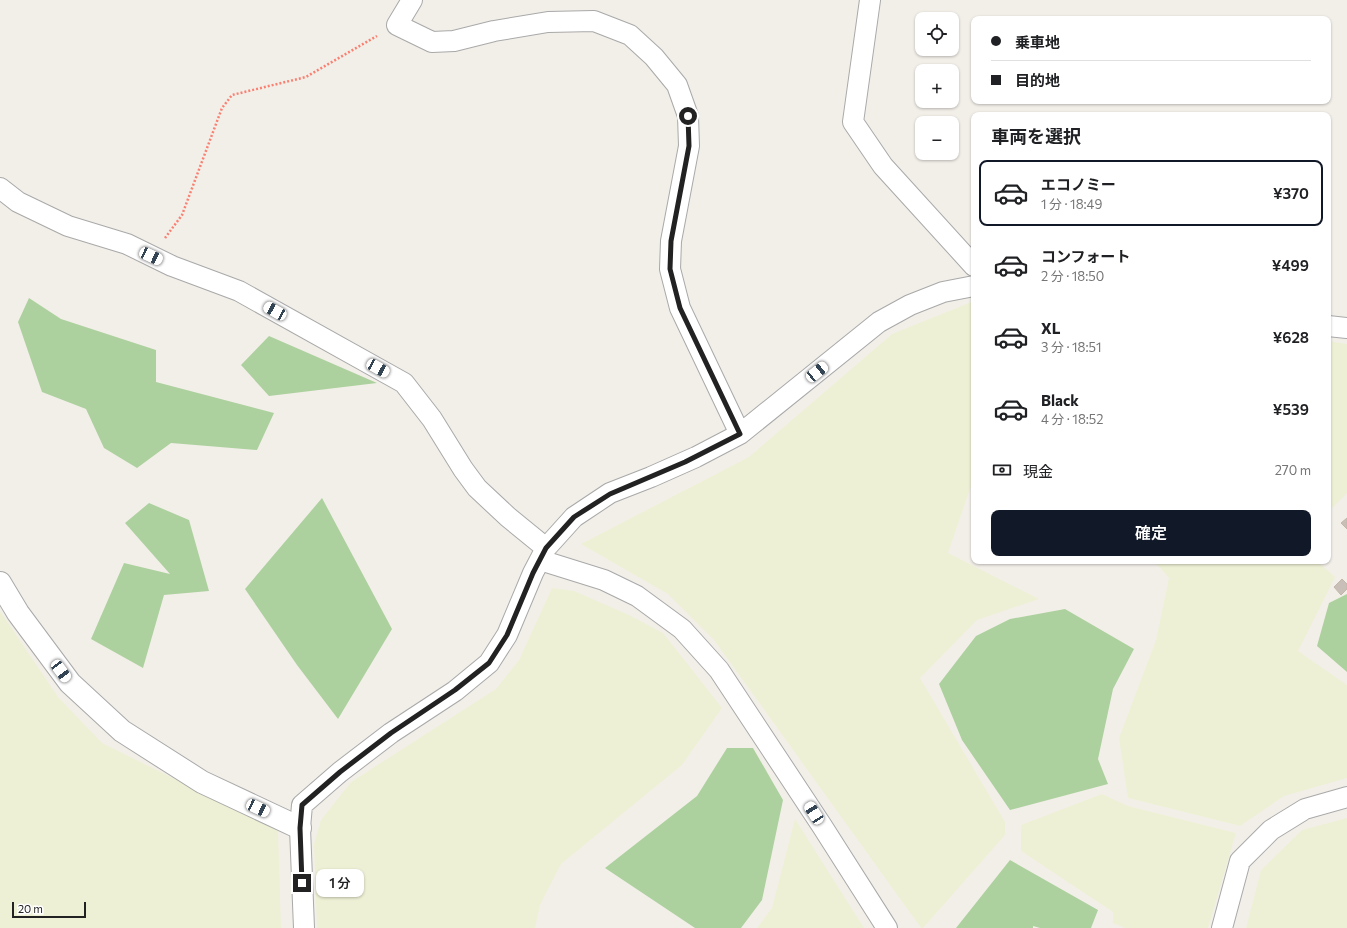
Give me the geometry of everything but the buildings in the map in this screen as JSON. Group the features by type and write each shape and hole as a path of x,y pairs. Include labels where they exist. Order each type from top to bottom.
{"street":[{"path":"412,0 397,25 432,42 454,41 494,31 548,22 594,21 630,34 654,57 677,85 688,116 689,146 671,241 670,269 680,308 740,434"},
{"path":"870,0 853,122 883,166 971,263"},
{"path":"0,188 18,202 68,226 127,244 172,266 239,291 404,383 432,419 462,469 477,488 508,517 543,554 637,596 682,629 719,670 887,928"},
{"path":"304,928 300,828 302,805 340,772 391,733 455,690 489,663 507,635 533,573 543,554 574,517 610,494 677,465 740,434 879,322 910,306 943,292 971,287"},
{"path":"1331,326 1347,328"},
{"path":"0,583 18,613 70,683 122,731 202,782 300,828"},
{"path":"1222,928 1240,861 1271,830 1305,809 1347,797"}],"path":[{"path":"151,256 182,215 222,108 232,95 306,77 397,25"}],"green space":[{"path":"29,298 61,319 156,350 156,382 274,413 257,450 171,443 137,468 104,448 86,409 42,392 18,322"},
{"path":"971,302 971,486 948,553 1039,599 977,620 920,678 1005,822 1005,835 923,928 921,928 714,640 668,594 581,544 749,457 892,334"},
{"path":"269,336 377,383 269,396 241,365"},
{"path":"1331,341 1347,344 1347,493 1331,509"},
{"path":"322,498 392,629 338,719 297,665 245,589"},
{"path":"149,503 189,520 209,591 164,595 143,668 91,639 124,563 170,574 125,523"},
{"path":"1157,564 1320,564 1335,577 1298,651 1347,685 1347,778 1284,796 1240,826 1128,798 1119,738 1156,640 1169,578"},
{"path":"552,588 574,591 629,615 663,633 722,708 682,765 561,864 540,905 535,928 317,928 314,844 321,820 351,782 496,689 519,660"},
{"path":"1347,594 1347,672 1317,646 1329,603"},
{"path":"1065,609 1134,649 1113,689 1098,759 1108,784 1010,810 962,740 939,684 976,636 1010,619"},
{"path":"0,611 58,697 102,743 278,830 281,928 0,928"},
{"path":"727,748 753,748 783,800 762,900 741,928 695,928 605,868 697,796"},
{"path":"1102,794 1128,806 1236,833 1208,928 1125,928 1113,923 1113,912 1021,851 1021,825"},
{"path":"1347,818 1347,928 1246,928 1261,870 1302,830"},
{"path":"795,819 864,928 757,928 772,908"},
{"path":"1010,860 1098,910 1091,928 1040,928 1033,926 1033,928 956,928"}],"route":[{"path":"302,883 300,828 302,805 340,772 391,733 455,690 489,663 507,635 533,573 546,548 574,517 610,494 685,462 740,434 702,351 680,308 670,269 671,241 689,146 688,116"}]}
